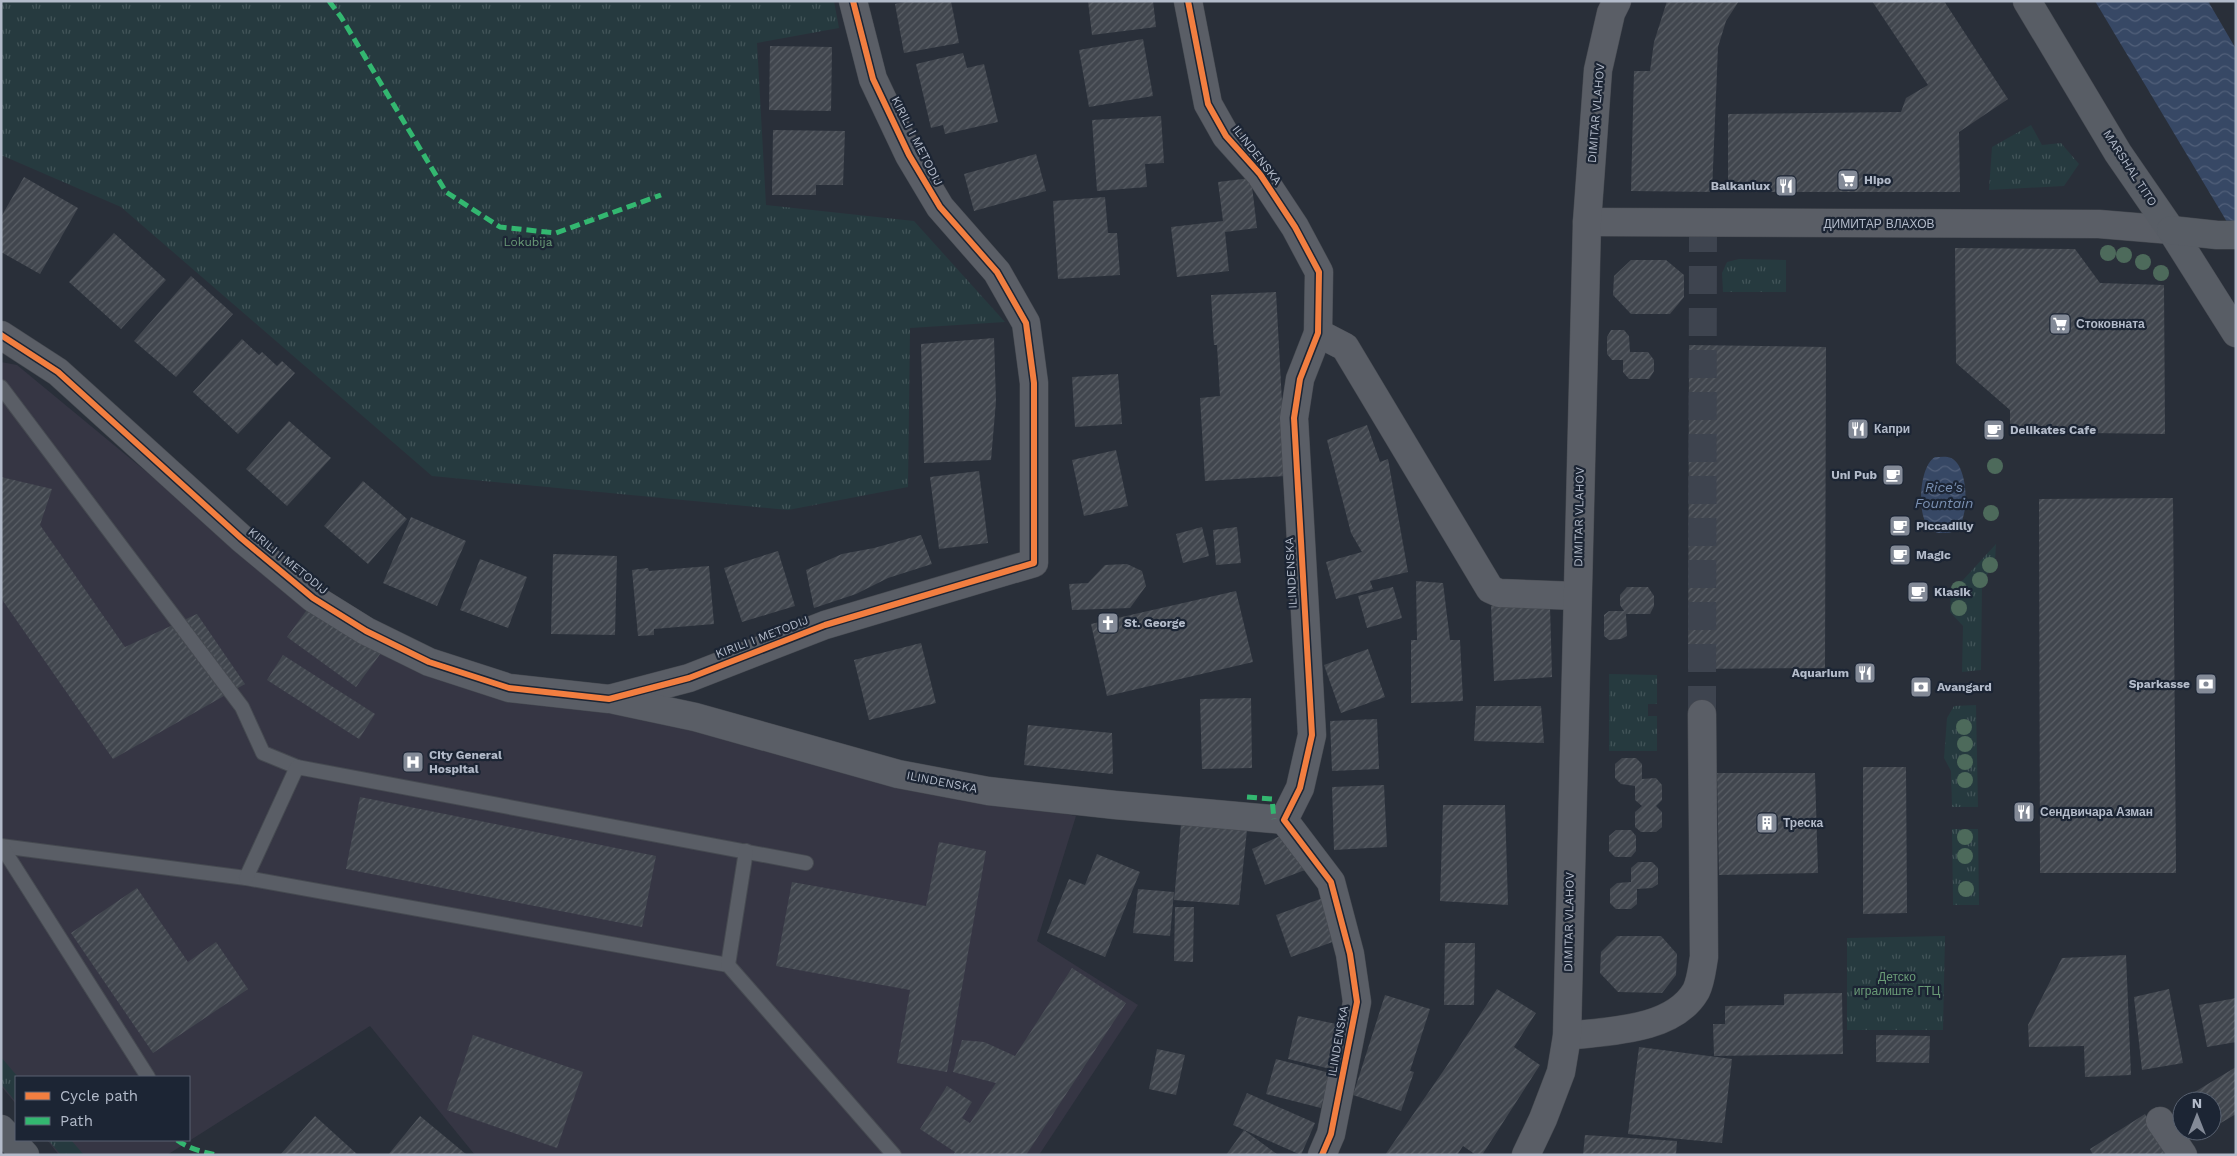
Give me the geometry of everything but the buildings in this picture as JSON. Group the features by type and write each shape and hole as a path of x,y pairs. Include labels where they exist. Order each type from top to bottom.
{"street":[{"name":"KIRILI I METODIJ","path":"1,335 58,372 241,538 313,598 366,631 429,662 509,688 609,699 689,678 825,625 1034,562 1034,383 1026,323 997,272 940,207 909,156 873,79 853,1"},
{"name":"ILINDENSKA","path":"1188,1 1208,104 1226,136 1260,174 1296,227 1318,272 1318,333 1300,378 1294,418 1312,735 1300,788 1284,820"},
{"name":"MARSHAL TITO","path":"2027,1 2118,153 2171,230 2236,333"},
{"name":"DIMITAR VLAHOV","path":"1526,1155 1543,1119 1560,1072 1567,1036 1587,222 1598,70 1610,5"},
{"name":"ДИМИТАР ВЛАХОВ","path":"1587,222 2098,224 2171,230"},
{"path":"2171,230 2227,235"},
{"path":"1318,333 1345,347 1490,589 1499,593 1577,596"},
{"name":"ILINDENSKA","path":"609,699 695,717 898,774 988,791 1115,805 1284,820 1330,882 1350,954 1357,1002 1331,1134 1322,1155"},
{"path":"1567,1036 1611,1031 1657,1022 1680,1009 1696,990 1702,974 1704,957 1702,714"},
{"path":"2160,1122 2183,1155"},
{"path":"1,1129 25,1155"}],"lane":[{"path":"1,387 242,707 263,753 296,767 806,863"},
{"path":"246,878 296,767"},
{"path":"2,847 246,878 728,965 894,1155"},
{"path":"2,847 147,1076"},
{"path":"728,965 746,852"}],"shaded area":[{"name":"City General Hospital","path":"1,362 17,365 298,597 426,670 625,709 894,781 1076,816 1037,941 1138,1005 1039,1155 475,1155 370,1026 190,1140 190,1076 15,1076 15,1103 1,1086"},
{"name":"City General Hospital","path":"48,1141 189,1141 167,1155 59,1155"}],"green space":[{"name":"Lokubija","path":"1,1 834,1 839,28 757,43 766,205 914,221 1005,322 910,328 908,487 788,510 432,476 121,207 1,155"},
{"path":"2031,125 2042,145 2061,143 2079,164 2064,186 1989,190 1992,147"},
{"path":"1739,259 1786,260 1786,292 1723,292 1722,273 1727,262"},
{"path":"1996,544 1995,561 1982,584 1981,670 1962,672 1963,626 1950,612 1951,588 1963,580"},
{"path":"1609,674 1657,675 1657,704 1648,704 1648,716 1657,716 1657,751 1609,751"},
{"path":"1976,705 1978,807 1952,807 1951,771 1944,758 1947,718 1954,706"},
{"path":"1952,829 1978,829 1979,905 1953,905"},
{"name":"Детско игралиште ГТЦ","path":"1945,936 1943,1030 1847,1030 1847,938"},
{"path":"1,1057 17,1076 15,1076 15,1101 1,1084"},
{"path":"49,1141 72,1141 84,1155 61,1155"}],"water":[{"path":"2095,1 2208,1 2236,49 2236,237"},
{"name":"Rice's Fountain","path":"1935,457 1951,458 1957,463 1964,481 1966,493 1964,515 1961,524 1956,530 1949,533 1933,531 1926,523 1923,515 1921,497 1923,478 1930,462"}],"tunnel":[{"path":"1702,714 1703,224"}],"marked path":[{"path":"329,1 341,17 446,192 500,227 556,233 661,195"},
{"path":"1247,797 1272,799 1274,819"},
{"path":"179,1141 191,1148 217,1155"}],"cycle path":[{"path":"1,335 58,372 241,538 313,598 366,631 429,662 509,688 609,699 689,678 825,625 1034,563 1034,383 1026,323 997,272 940,207 909,155 873,79 853,1"},
{"path":"1188,1 1208,104 1226,136 1260,174 1295,227 1319,272 1318,333 1300,379 1294,418 1312,735 1300,788 1284,820 1331,882 1350,954 1357,1002 1331,1134 1322,1155"}],"place":[{"name":"Hipo","path":"1848,180"},
{"name":"Balkanlux","path":"1786,186"},
{"name":"Стоковната","path":"2060,324"},
{"name":"Капри","path":"1858,429"},
{"name":"Delikates Cafe","path":"1994,430"},
{"name":"Uni Pub","path":"1893,475"},
{"name":"Piccadilly","path":"1900,526"},
{"name":"Magic","path":"1900,555"},
{"name":"Klasik","path":"1918,592"},
{"name":"St. George","path":"1108,623"},
{"name":"Aquarium","path":"1865,673"},
{"name":"Sparkasse","path":"2206,684"},
{"name":"Avangard","path":"1921,687"},
{"name":"City General Hospital","path":"413,762"},
{"name":"Сендвичара Азман","path":"2024,812"},
{"name":"Треска","path":"1767,823"}]}
